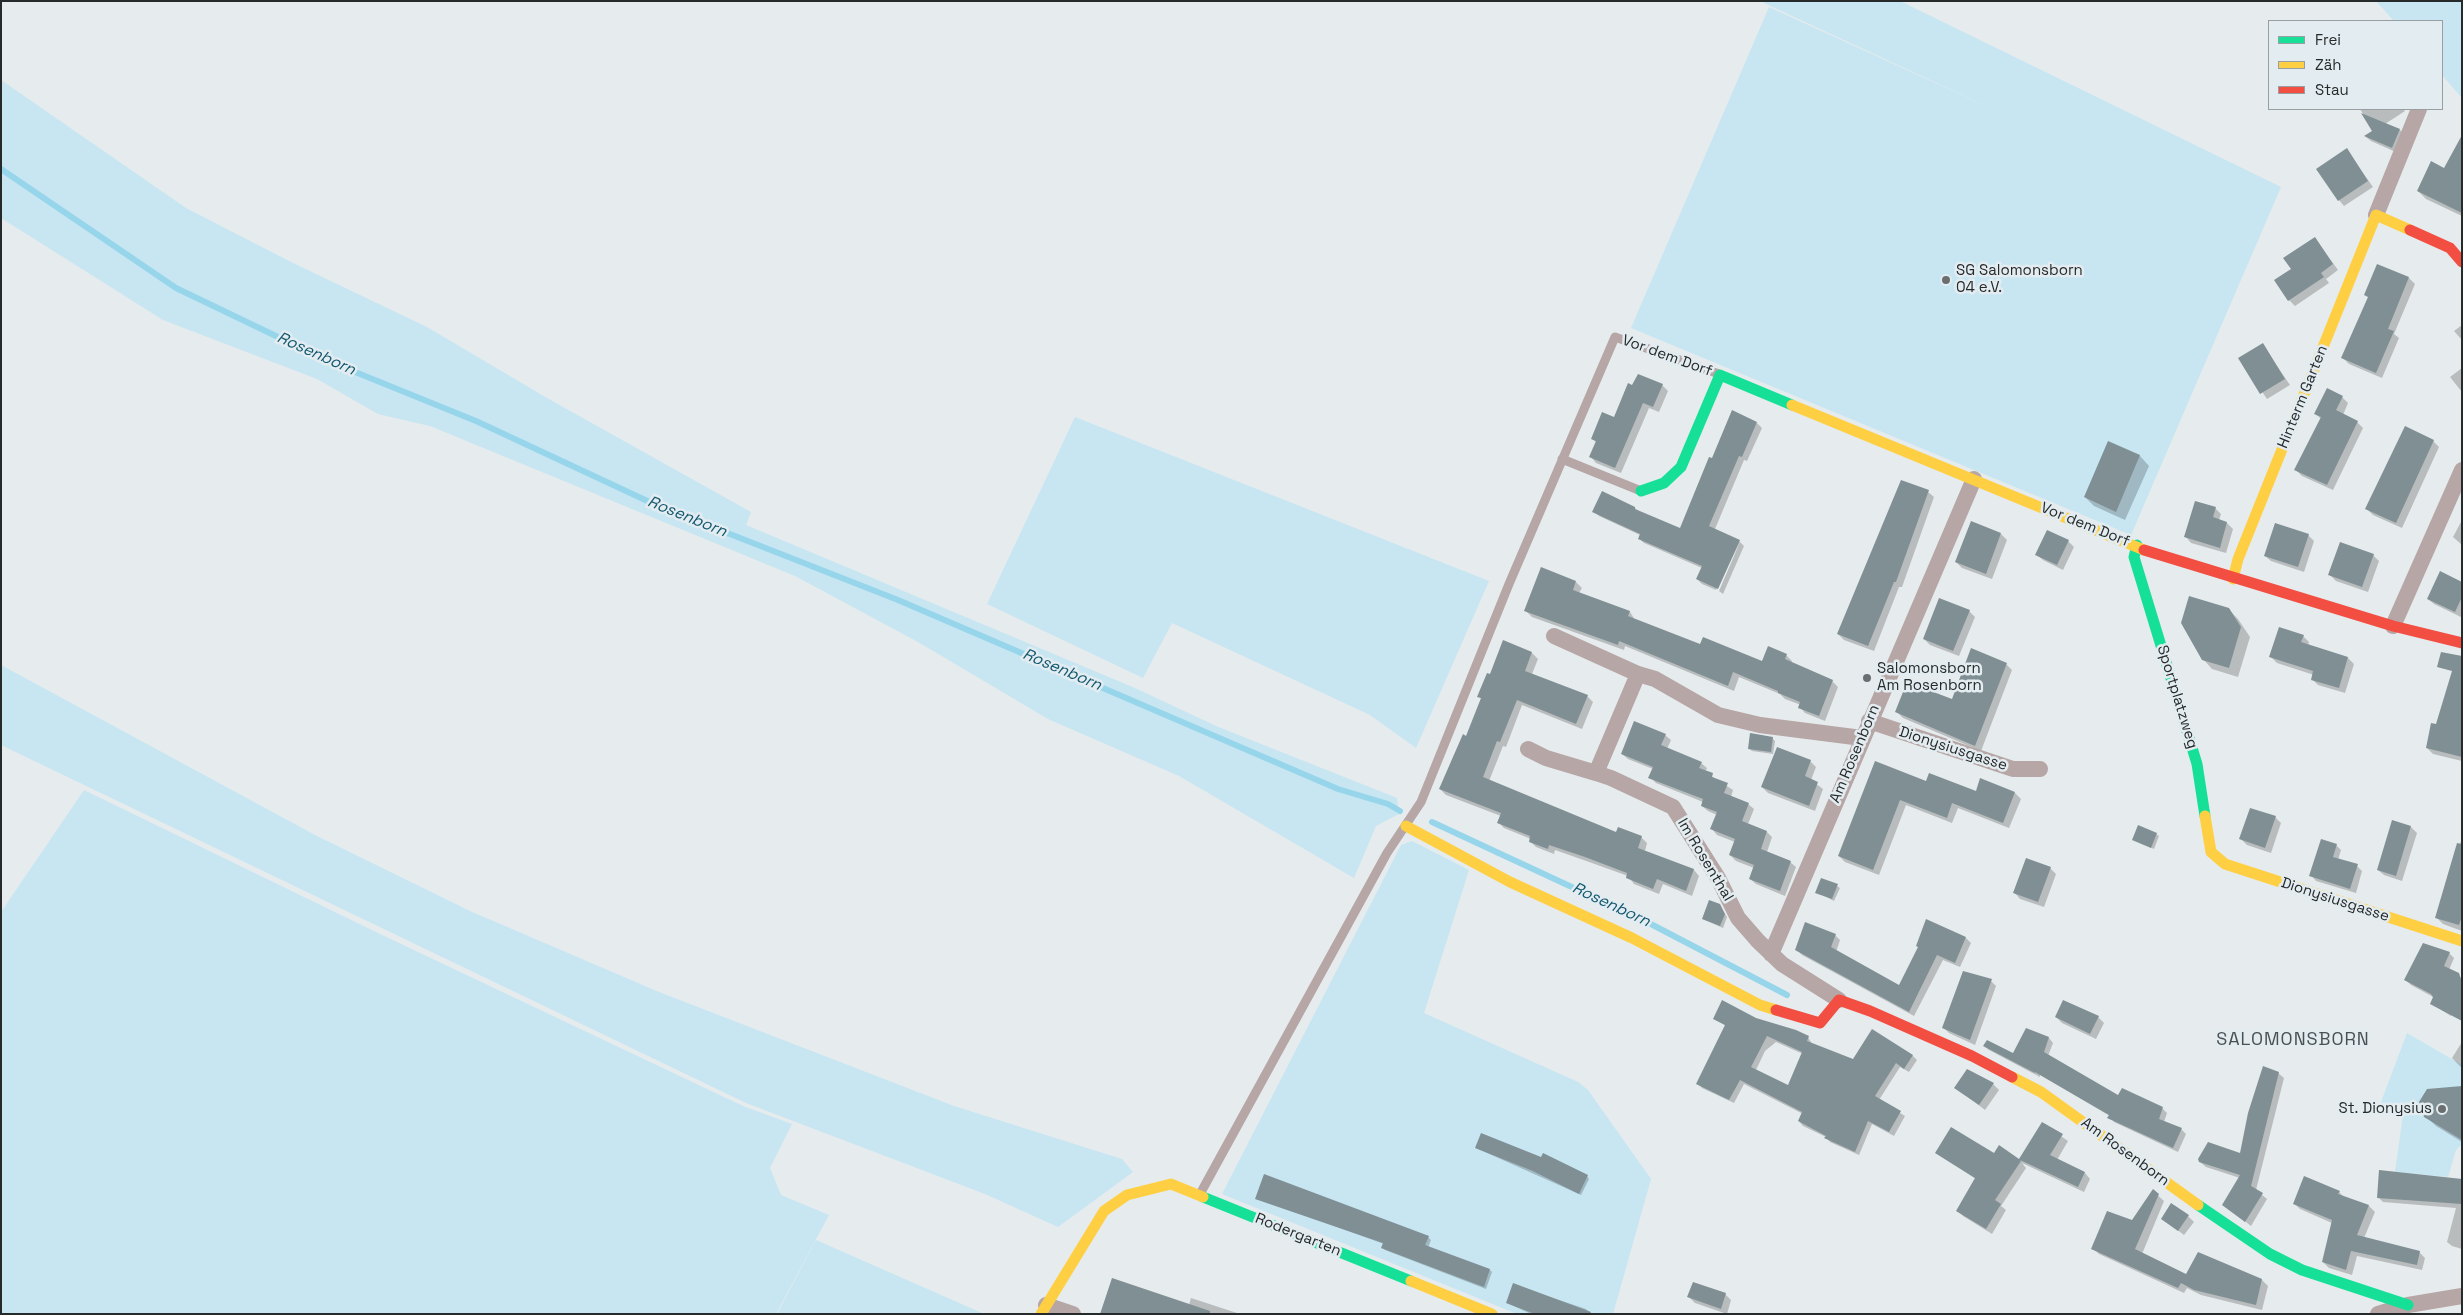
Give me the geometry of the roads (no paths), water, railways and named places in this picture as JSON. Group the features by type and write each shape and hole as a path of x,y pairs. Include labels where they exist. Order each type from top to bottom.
{"street":[{"name":"Hinterm Garten","path":"2233,579 2238,559 2419,110"},
{"path":"2376,215 2450,248 2462,262"},
{"name":"Vor dem Dorf","path":"1641,491 1664,483 1681,467 1720,374 2155,554 2393,626 2462,643"},
{"path":"2393,626 2462,470"},
{"name":"Am Rosenborn","path":"1974,479 1771,954 1782,964 1839,1000 1870,1011 1972,1056 2041,1092 2227,1226 2270,1254 2302,1270 2408,1305"},
{"name":"Sportplatzweg","path":"2137,546 2134,557 2198,764 2211,852"},
{"path":"1554,636 1638,674 1655,679 1718,715 1760,725 1862,738"},
{"path":"1596,773 1638,674"},
{"name":"Dionysiusgasse","path":"1869,721 2014,769 2040,769"},
{"name":"Im Rosenthal","path":"1528,749 1546,758 1611,778 1673,807 1718,878 1738,918 1771,954"},
{"path":"1406,826 1510,882 1632,938 1760,1005 1820,1023 1839,1000"},
{"name":"Dionysiusgasse","path":"2211,852 2225,864 2462,941"},
{"name":"Rodergarten","path":"1044,1310 1104,1211 1127,1196 1171,1184 1200,1194 1492,1314"},
{"path":"2378,1314 2408,1305 2462,1296"},
{"path":"1044,1310 1072,1314"}],"lane":[{"name":"Vor dem Dorf","path":"1641,491 1562,459 1615,337 1720,374"},
{"path":"1200,1194 1387,853 1421,802 1562,459"}],"waterway":[{"name":"Rosenborn","path":"1,169 176,288 328,361 476,421 656,505 898,600 1338,789 1388,804 1400,811"},
{"name":"Rosenborn","path":"1432,822 1647,922 1787,995"}],"place":[{"name":"SG Salomonsborn 04 e.V.","path":"1946,280"},
{"name":"Salomonsborn Am Rosenborn","path":"1867,678"},
{"name":"St. Dionysius","path":"2442,1109"}],"district":[{"name":"SALOMONSBORN","path":"2293,1040"}]}
